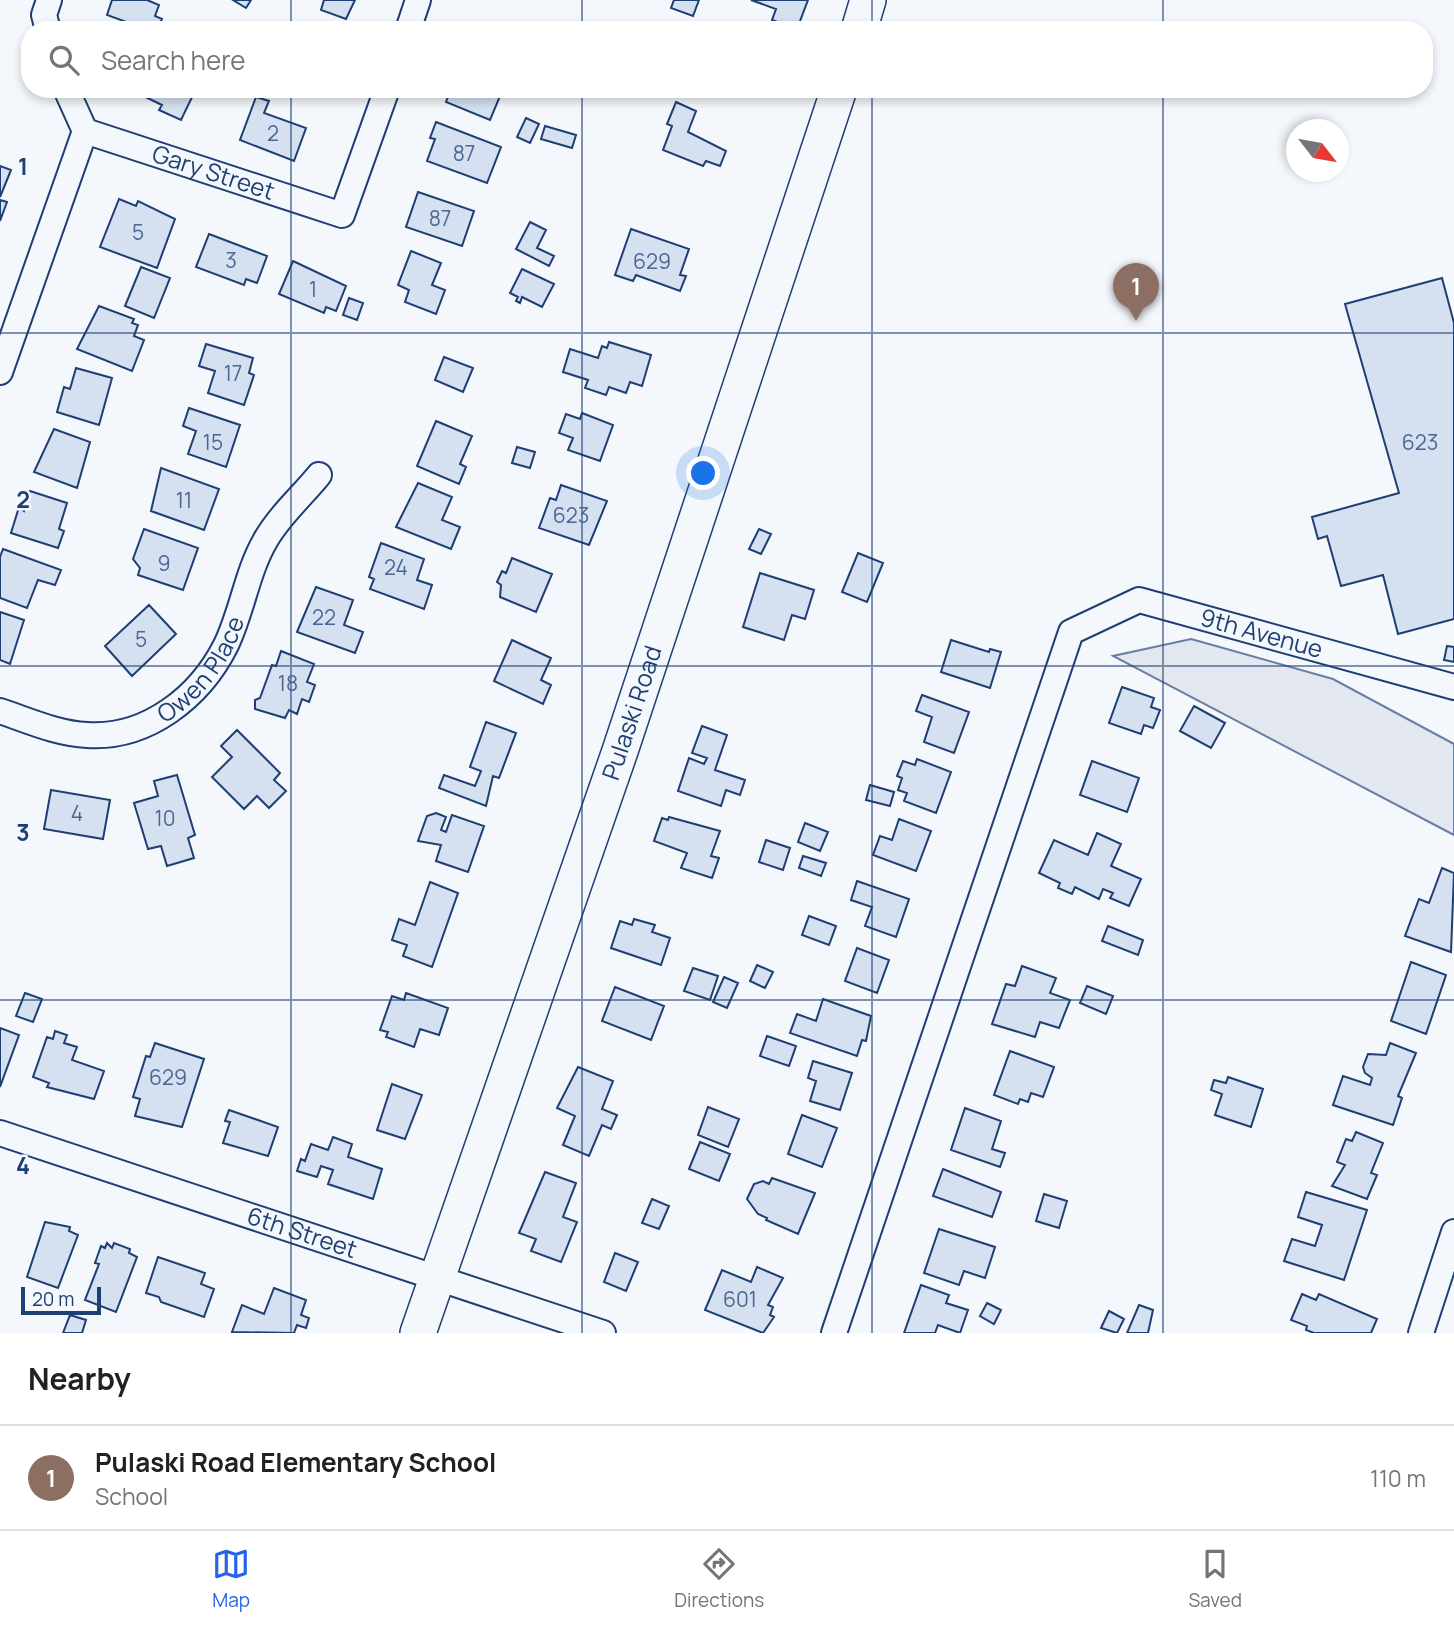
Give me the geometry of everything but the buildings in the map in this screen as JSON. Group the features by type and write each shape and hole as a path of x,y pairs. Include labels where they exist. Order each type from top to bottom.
{"main road":[{"path":"862,21 868,0"},
{"name":"Pulaski Road","path":"418,1333 620,751 836,98"}],"street":[{"path":"46,21 44,15 50,0"},
{"path":"411,21 418,0"},
{"path":"0,372 85,131 70,98"},
{"name":"Gary Street","path":"85,131 342,215 384,98"},
{"name":"Owen Place","path":"0,711 48,727 87,736 133,729 175,709 204,681 226,645 265,540 319,475"},
{"name":"9th Avenue","path":"834,1333 1071,632 1139,600 1454,687"},
{"name":"6th Street","path":"0,1133 603,1333"},
{"path":"1421,1333 1454,1232"}],"shaded area":[{"path":"1191,639 1333,679 1454,744 1454,835 1113,656"}],"place":[{"name":"Pulaski Road Elementary School","path":"1136,321"}]}
